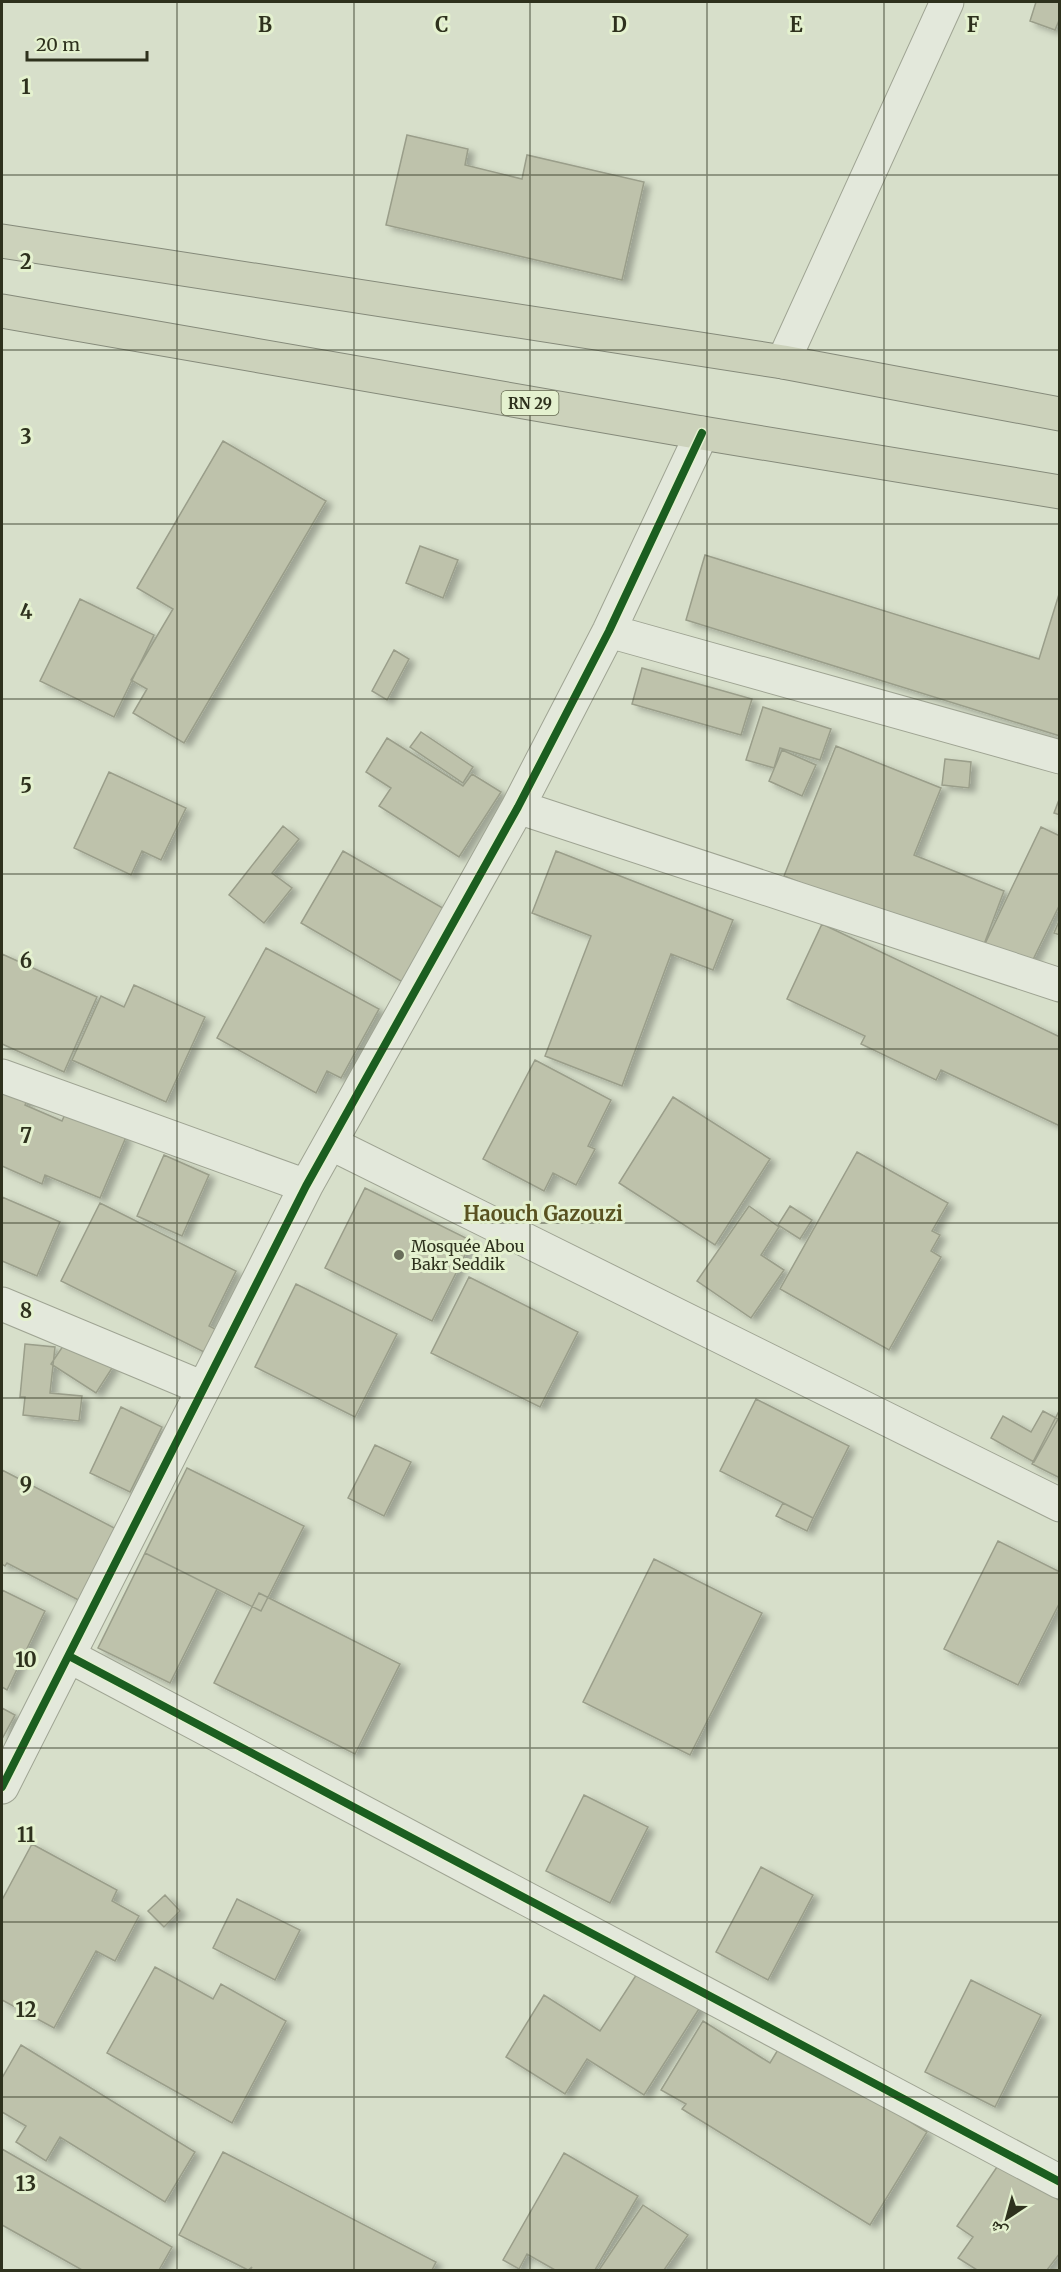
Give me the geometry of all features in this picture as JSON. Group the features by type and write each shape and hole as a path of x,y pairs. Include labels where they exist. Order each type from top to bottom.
{"highway":[{"path":"2,241 783,362 1059,414"},
{"name":"RN 29","path":"2,310 702,433 1059,492"}],"street":[{"path":"783,362 947,2"},
{"path":"2,1787 306,1186 518,807 609,632 702,433"},
{"path":"609,632 1059,757"},
{"path":"518,807 1059,985"},
{"path":"2,1076 306,1186"},
{"path":"330,1143 1059,1505"},
{"path":"2,1304 202,1388"},
{"path":"69,1656 1059,2182"}],"building":[{"path":"1036,2 1060,2 1060,18 1055,30 1030,21"},
{"path":"407,135 468,149 465,165 522,179 527,155 644,182 622,280 386,225"},
{"path":"223,441 326,501 184,743 133,713 147,689 131,680 173,609 137,588"},
{"path":"420,546 458,560 443,598 406,583"},
{"path":"705,555 1039,659 1060,591 1060,736 686,620"},
{"path":"80,599 154,635 114,717 40,681"},
{"path":"394,650 409,659 387,700 372,691"},
{"path":"642,668 752,699 741,735 632,704"},
{"path":"763,707 831,729 820,760 780,748 774,768 746,760"},
{"path":"421,732 473,767 463,783 410,747"},
{"path":"387,738 463,786 472,774 501,792 459,857 379,806 391,788 366,772"},
{"path":"836,746 941,788 914,855 1004,891 980,955 784,876"},
{"path":"782,750 816,765 802,796 769,781"},
{"path":"945,759 971,762 969,788 942,785"},
{"path":"109,772 186,808 161,860 142,851 131,875 74,848"},
{"path":"1060,797 1060,815 1054,813"},
{"path":"283,826 299,839 272,873 292,888 264,923 229,895"},
{"path":"1041,827 1060,836 1060,904 1027,972 982,950"},
{"path":"343,851 448,911 406,984 301,923"},
{"path":"556,851 733,920 713,970 671,954 622,1086 545,1056 591,936 532,913"},
{"path":"1060,919 1060,935 1054,933"},
{"path":"822,924 1060,1037 1060,1126 941,1070 936,1080 861,1044 865,1036 787,999"},
{"path":"266,948 379,1009 341,1078 327,1071 316,1093 217,1038"},
{"path":"2,954 97,997 64,1072 2,1044"},
{"path":"134,985 205,1017 166,1102 72,1060 101,996 124,1007"},
{"path":"535,1060 611,1100 588,1146 595,1149 576,1185 553,1173 544,1191 483,1159"},
{"path":"2,1072 33,1085 25,1105 62,1121 72,1098 126,1137 100,1198 45,1175 42,1184 2,1166"},
{"path":"673,1097 770,1159 715,1245 619,1183"},
{"path":"857,1152 948,1203 932,1231 940,1235 931,1251 941,1257 889,1350 780,1289"},
{"path":"164,1155 209,1175 182,1236 137,1216"},
{"name":"Mosquée Abou Bakr Seddik","path":"365,1188 472,1241 432,1321 325,1268"},
{"path":"2,1197 60,1222 37,1276 2,1261"},
{"path":"100,1203 236,1271 209,1326 219,1331 208,1354 61,1281"},
{"path":"749,1206 779,1227 761,1255 784,1270 751,1318 697,1281"},
{"path":"790,1206 812,1220 800,1239 778,1225"},
{"path":"469,1277 578,1332 540,1407 431,1353"},
{"path":"296,1284 397,1334 355,1417 255,1367"},
{"path":"69,1337 114,1365 96,1393 51,1364"},
{"path":"25,1344 55,1347 50,1393 82,1396 79,1421 23,1415 25,1397 20,1397"},
{"path":"756,1399 849,1446 813,1518 720,1471"},
{"path":"121,1407 162,1427 130,1492 90,1473"},
{"path":"1060,1409 1060,1478 1032,1464"},
{"path":"1043,1411 1058,1419 1034,1462 991,1438 1003,1416 1031,1432"},
{"path":"375,1445 411,1462 384,1516 348,1498"},
{"path":"187,1468 304,1526 261,1611 145,1553"},
{"path":"2,1470 124,1533 88,1605 7,1563 5,1566 2,1564"},
{"path":"783,1503 813,1518 807,1531 776,1516"},
{"path":"998,1541 1060,1572 1060,1602 1018,1685 944,1649"},
{"path":"145,1553 217,1589 170,1683 98,1648"},
{"path":"654,1559 762,1613 690,1755 583,1702"},
{"path":"2,1590 45,1611 7,1690 2,1687"},
{"path":"259,1593 400,1664 355,1754 214,1683"},
{"path":"2,1708 15,1715 2,1739"},
{"path":"584,1795 648,1827 610,1903 546,1871"},
{"path":"32,1844 117,1890 112,1901 139,1916 115,1961 96,1951 54,2028 2,2000 2,1900"},
{"path":"761,1867 813,1895 768,1980 716,1952"},
{"path":"165,1895 180,1911 164,1927 148,1911"},
{"path":"237,1899 300,1930 275,1980 213,1948"},
{"path":"644,1963 704,2001 644,2095 587,2059 565,2094 506,2057 544,1995 600,2031"},
{"path":"155,1967 213,1999 221,1984 286,2021 232,2123 107,2053"},
{"path":"971,1980 1041,2015 995,2107 925,2072"},
{"path":"703,2021 770,2063 782,2043 927,2132 870,2225 682,2109 686,2104 661,2090"},
{"path":"21,2045 195,2152 165,2202 60,2137 46,2161 16,2142 26,2126 2,2112 2,2078"},
{"path":"2,2149 172,2247 159,2270 82,2270 2,2225"},
{"path":"223,2152 436,2262 432,2270 250,2270 252,2267 248,2270 179,2235"},
{"path":"564,2153 638,2196 595,2270 555,2270 527,2254 519,2269 503,2260"},
{"path":"1001,2161 1060,2201 1060,2253 1047,2270 977,2270 958,2258 973,2237 957,2226"},
{"path":"643,2205 688,2235 664,2270 599,2270"}],"cycle path":[{"path":"2,1787 306,1186 518,807 609,631 702,433"},
{"path":"69,1656 1060,2182"}],"place":[{"name":"Mosquée Abou Bakr Seddik","path":"399,1255"}],"district":[{"name":"Haouch Gazouzi","path":"543,1213"}]}
